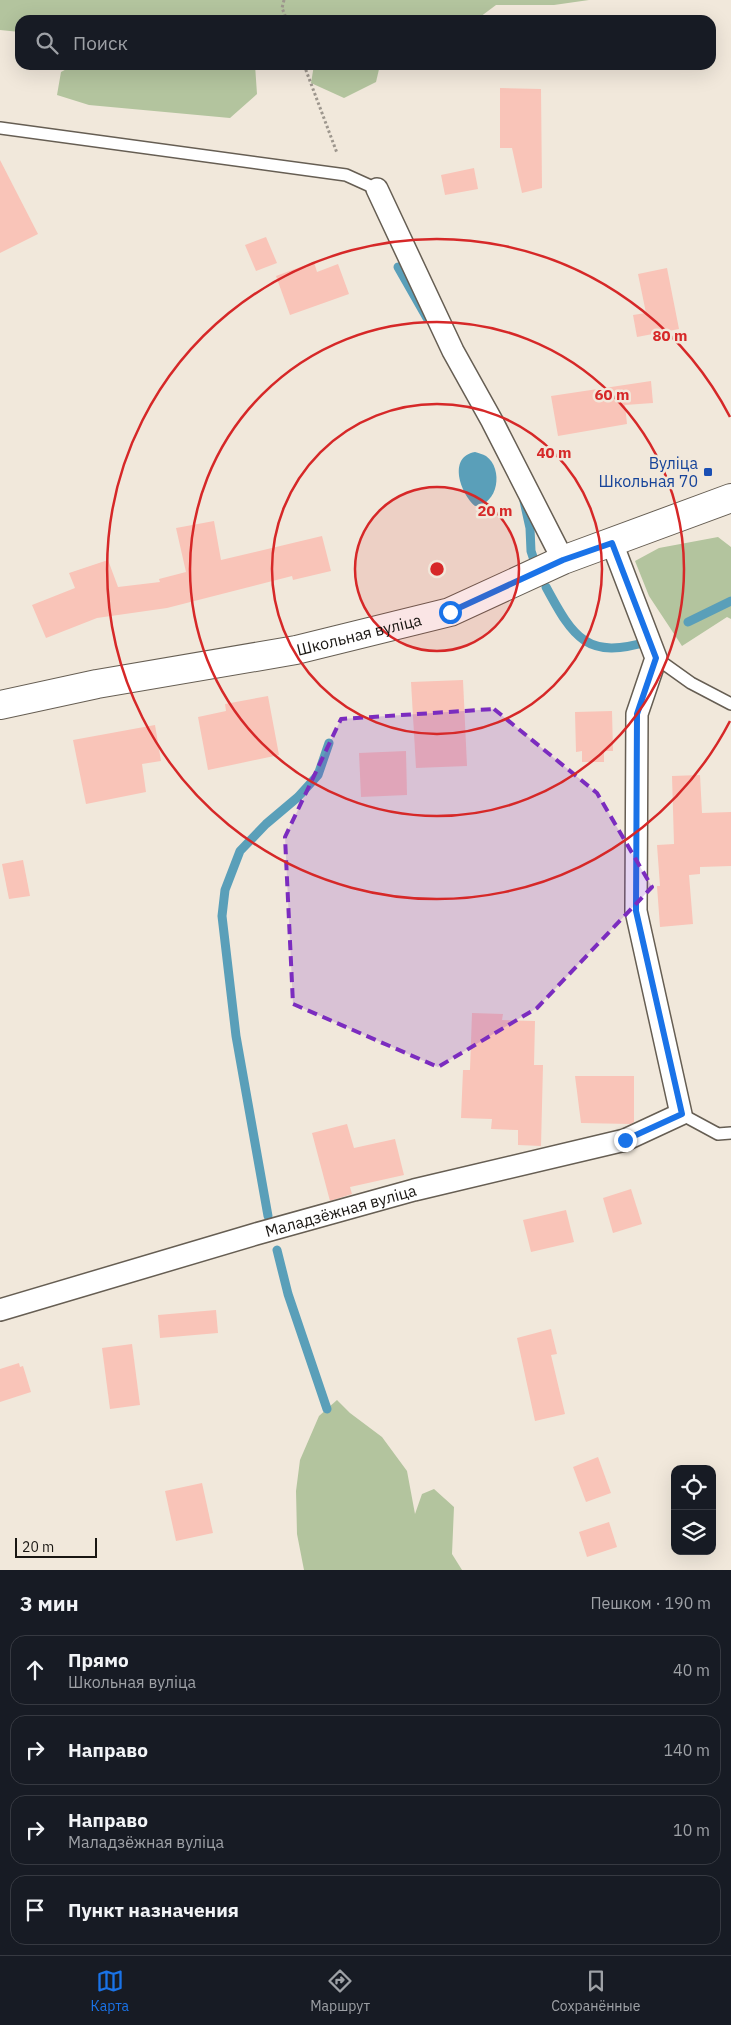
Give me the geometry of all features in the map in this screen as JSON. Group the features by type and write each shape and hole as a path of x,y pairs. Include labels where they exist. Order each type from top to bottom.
{"street":[{"path":"377,189 454,351 563,560"},
{"name":"Школьная вуліца","path":"0,705 96,684 296,650 450,612 563,560 731,498"},
{"path":"612,543 656,658 637,714 636,911 682,1114"},
{"name":"Маладзёжная вуліца","path":"0,1310 404,1193 625,1140 682,1114"}],"lane":[{"path":"0,128 346,175 377,189"},
{"path":"656,658 691,683 731,704"},
{"path":"682,1114 718,1134 731,1134"}],"path":[{"path":"284,0 282,8 285,15"},
{"path":"306,70 346,175"}],"highlighted area":[{"path":"494,709 597,793 652,887 537,1008 438,1067 293,1004 285,837 341,719"}],"green space":[{"path":"0,0 589,0 554,5 496,5 483,15 15,15 15,32 0,30"},
{"path":"65,70 255,70 257,94 230,118 89,105 57,95 61,72"},
{"path":"313,70 379,70 376,82 344,98 311,83"},
{"path":"718,537 731,547 731,619 727,617 682,646 649,596 635,561 659,548"},
{"path":"337,1400 350,1413 382,1437 407,1471 415,1514 422,1494 434,1489 454,1507 452,1554 462,1570 304,1570 297,1534 296,1491 300,1460 319,1416"}],"water":[{"path":"475,452 486,456 492,462 495,469 496,486 489,500 475,506 461,485 459,468 461,461 466,455"}],"building":[{"path":"500,88 541,89 542,188 522,193 512,148 500,148"},
{"path":"0,160 38,234 0,253"},
{"path":"474,168 478,189 445,195 441,175"},
{"path":"266,237 277,263 256,271 245,245"},
{"path":"314,262 317,272 338,264 349,294 290,315 276,276"},
{"path":"667,268 679,329 637,337 633,315 646,313 638,274"},
{"path":"651,381 653,403 625,405 627,424 558,436 551,396"},
{"path":"214,521 221,560 322,536 331,571 293,580 292,576 167,608 97,618 46,638 32,605 75,588 69,573 108,560 118,587 160,582 159,579 186,572 176,528"},
{"path":"463,680 467,766 416,768 411,682"},
{"path":"268,696 279,755 208,770 198,717 226,711 225,704"},
{"path":"612,711 613,751 604,751 604,762 582,762 582,751 576,752 575,712"},
{"path":"155,725 161,761 142,764 146,792 86,804 73,740"},
{"path":"406,751 407,795 361,797 359,753"},
{"path":"700,775 702,813 731,812 731,866 700,867 700,874 689,875 693,924 660,927 657,845 674,844 672,776"},
{"path":"23,860 30,896 9,899 2,864"},
{"path":"472,1013 503,1014 502,1020 535,1021 534,1065 543,1065 541,1146 518,1145 518,1130 491,1129 492,1119 461,1118 463,1070 470,1070"},
{"path":"575,1076 634,1076 634,1122 631,1124 581,1123"},
{"path":"347,1124 354,1148 395,1139 404,1175 350,1187 352,1194 330,1201 312,1133"},
{"path":"631,1189 642,1224 613,1233 603,1198"},
{"path":"566,1210 574,1242 531,1252 523,1220"},
{"path":"216,1310 218,1333 160,1338 158,1315"},
{"path":"551,1329 557,1354 551,1355 565,1414 535,1421 517,1338"},
{"path":"132,1344 140,1405 110,1409 102,1348"},
{"path":"19,1363 20,1367 23,1366 31,1392 0,1402 0,1369"},
{"path":"598,1457 611,1493 586,1502 573,1467"},
{"path":"202,1483 213,1533 176,1541 165,1491"},
{"path":"609,1522 617,1547 587,1557 579,1532"}],"waterway":[{"path":"398,267 427,318"},
{"path":"524,501 534,560"},
{"path":"546,587 565,620 585,641 597,646 611,648 650,641"},
{"path":"688,622 731,601"},
{"path":"268,1216 236,1036 222,916 225,890 240,851 266,824 298,797 318,775 329,743"},
{"path":"277,1250 288,1294 327,1409"}],"place":[{"name":"Вуліца Школьная 70","path":"708,472"}],"route":[{"path":"450,612 563,560 612,543 656,658 637,714 636,911 682,1114 625,1140"}]}
